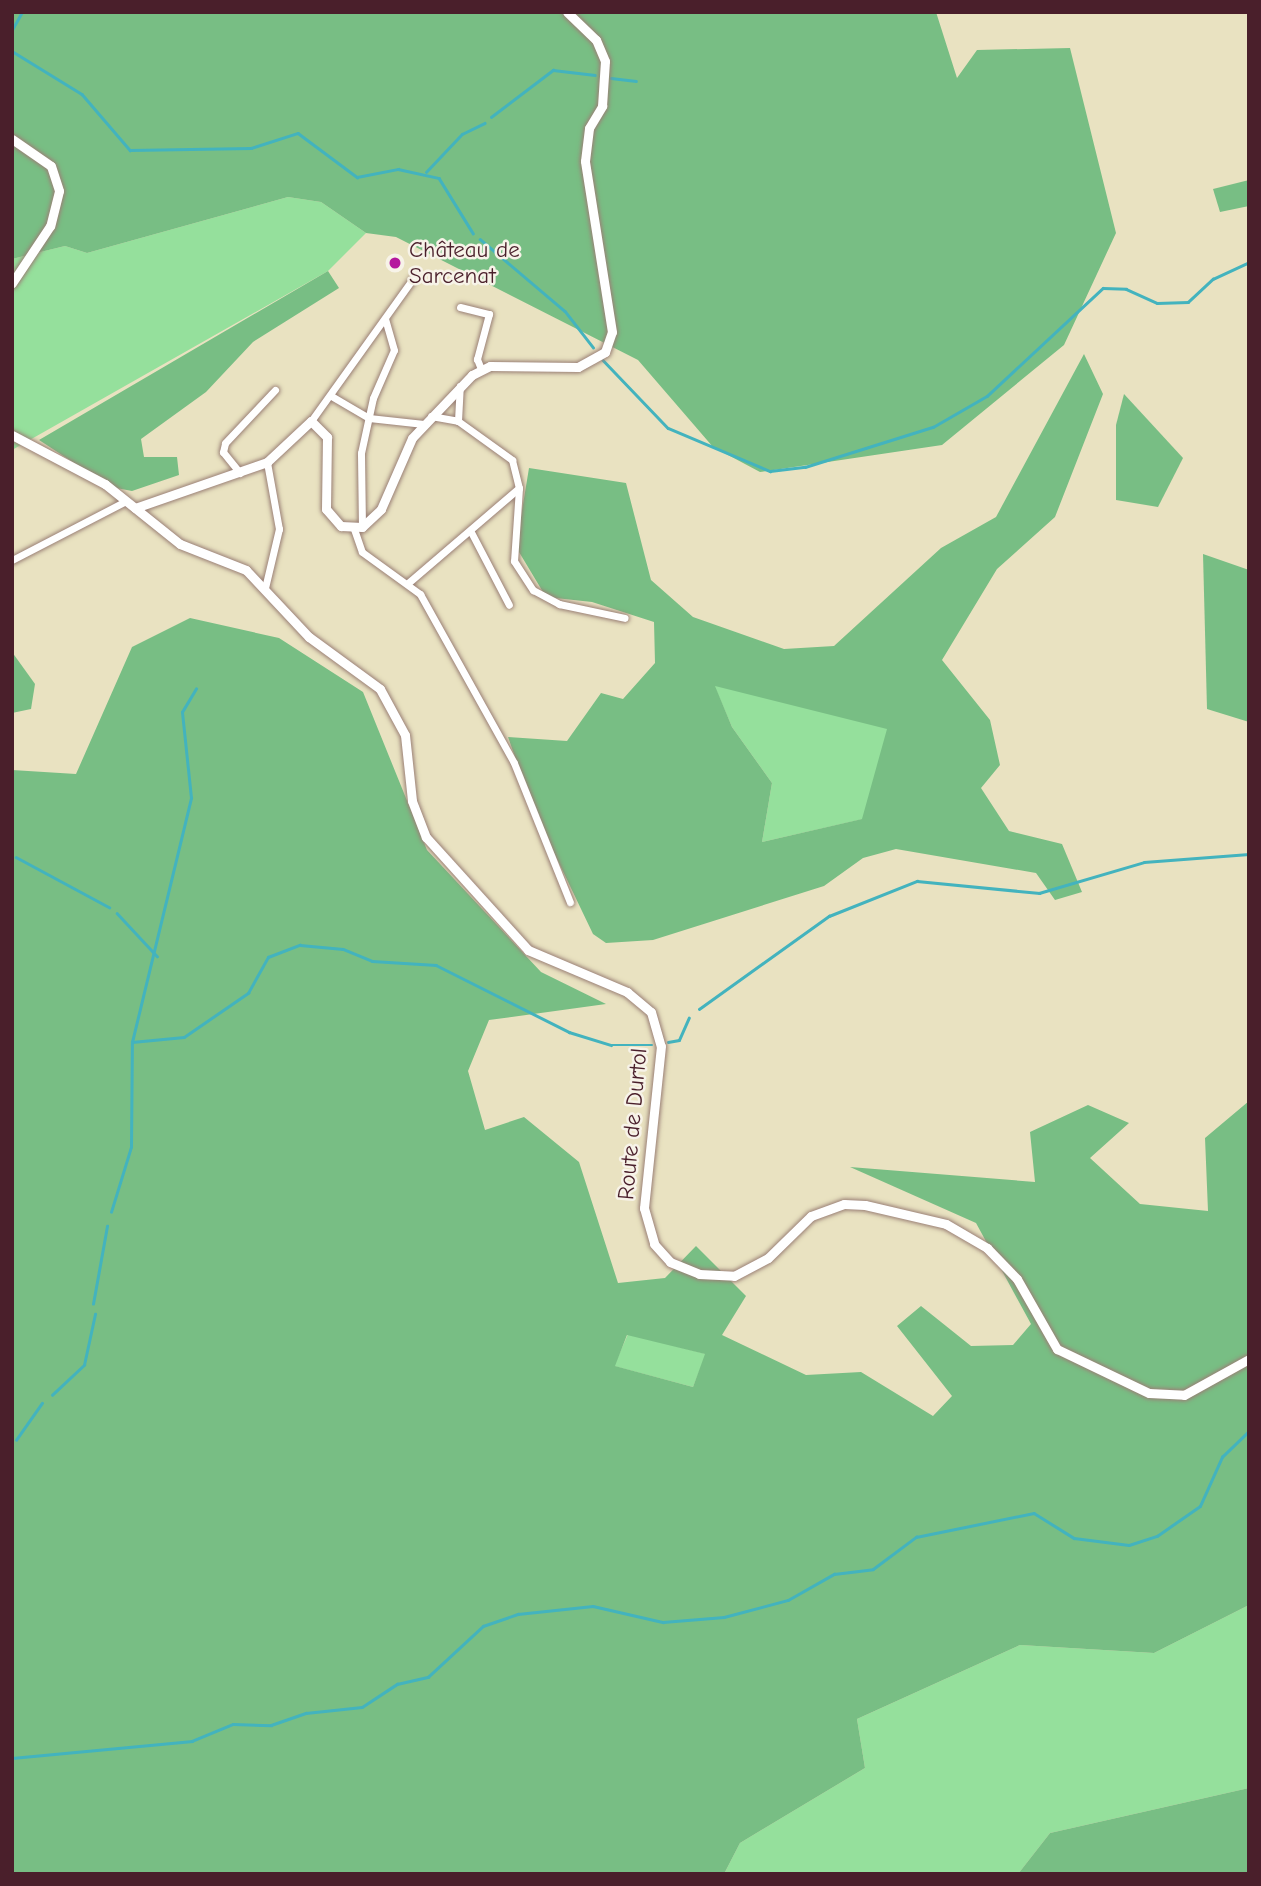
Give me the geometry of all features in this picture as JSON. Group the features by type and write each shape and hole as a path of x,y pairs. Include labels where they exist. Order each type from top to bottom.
{"street":[{"path":"358,528 381,509 424,424 460,384 481,369 578,367 592,362 610,342 584,161 589,128 602,106 605,61 596,40 568,12"},
{"path":"12,139 51,166 59,191 50,226 12,283"},
{"path":"135,508 267,462 333,397 414,277"},
{"path":"460,307 489,314 477,359 481,369"},
{"path":"385,319 394,350 369,418 360,465 358,528 362,552 408,583 514,763 570,902"},
{"path":"458,421 460,384"},
{"path":"240,473 223,452 225,443 275,390"},
{"path":"333,397 369,418 424,424"},
{"path":"431,416 458,421 512,460 519,488 513,553 525,581 545,599 625,618"},
{"path":"311,421 327,437 326,509 332,520 358,528"},
{"name":"Route de Durtol","path":"12,435 127,501 180,544 246,570 309,637 390,700 405,735 417,819 470,889 528,950 627,992 656,1019 661,1046 644,1208 654,1244 670,1262 699,1274 734,1276 768,1258 825,1209 865,1205 946,1224 987,1248 1017,1279 1057,1349 1149,1393 1184,1395 1249,1359"},
{"path":"265,588 279,529 267,462"},
{"path":"408,583 471,533 519,488"},
{"path":"12,559 127,501"},
{"path":"471,533 509,605"}],"green space":[{"path":"12,12 936,12 957,78 977,50 1070,48 1116,233 1064,345 942,445 760,472 713,447 638,360 396,237 366,233 321,202 288,197 87,253 65,246 12,259"},
{"path":"1249,180 1249,206 1220,212 1213,189"},
{"path":"288,197 321,202 366,233 328,271 12,450 12,259 65,246 87,253"},
{"path":"328,271 339,288 253,342 206,392 141,439 144,457 177,457 179,475 132,491 111,487 39,440"},
{"path":"1084,354 1103,394 1055,517 997,569 942,660 990,720 1000,765 981,788 1009,831 1062,844 1082,892 1055,900 1036,873 896,849 863,858 824,886 653,940 606,943 593,934 535,813 508,737 567,741 601,693 623,699 655,663 654,622 592,602 546,597 516,547 529,468 626,483 651,580 693,617 784,649 834,646 941,548 996,517","holes":["715,686 887,729 862,819 762,842 772,783 732,727"]},
{"path":"1124,394 1183,458 1158,507 1116,500 1116,425"},
{"path":"1203,554 1249,570 1249,722 1207,709"},
{"path":"190,618 279,638 363,692 427,850 541,972 606,1004 489,1020 468,1071 485,1130 524,1117 579,1162 618,1283 665,1278 696,1246 746,1296 722,1335 806,1375 861,1372 933,1416 952,1396 897,1326 921,1306 971,1346 1013,1345 1031,1324 976,1223 850,1167 1035,1182 1030,1132 1088,1105 1129,1123 1090,1158 1140,1204 1208,1211 1205,1138 1249,1101 1249,1605 1154,1653 1020,1645 857,1719 865,1768 740,1843 724,1874 12,1874 12,770 76,774 132,647","holes":["627,1335 705,1354 693,1387 615,1366"]},
{"path":"12,652 35,684 31,709 12,713"},
{"path":"714,685 888,728 863,819 762,842 772,783 732,727"},
{"path":"628,1334 706,1354 693,1387 614,1366"},
{"path":"1249,1605 1249,1788 1050,1833 1018,1874 724,1874 740,1843 865,1768 857,1719 1020,1645 1154,1653"},
{"path":"1249,1788 1249,1874 1018,1874 1050,1833"}],"waterway":[{"path":"12,30 22,12"},
{"path":"12,51 82,94 130,150 251,148 298,133 357,177 398,169 439,178 473,233"},
{"path":"491,117 553,70 595,75"},
{"path":"611,78 636,81"},
{"path":"426,172 462,134 485,123"},
{"path":"480,239 565,311 593,347"},
{"path":"603,360 668,428 770,471 805,467 933,427 987,396 1103,288 1126,289 1157,303 1188,302 1213,279 1249,262"},
{"path":"111,1212 131,1147 132,1042 191,798 182,712 196,689"},
{"path":"699,1009 829,916 917,881 1039,893 1144,862 1249,854"},
{"path":"16,857 109,907"},
{"path":"117,913 157,956"},
{"path":"132,1042 184,1037 248,993 268,957 300,945 343,949 372,961 436,965 569,1032 611,1045 652,1045"},
{"path":"668,1042 679,1040 689,1018"},
{"path":"93,1304 107,1226"},
{"path":"52,1395 84,1365 95,1314"},
{"path":"16,1440 42,1403"},
{"path":"12,1758 192,1741 233,1724 271,1725 306,1713 362,1707 397,1684 428,1677 483,1626 518,1614 593,1606 663,1622 724,1617 788,1600 834,1574 873,1569 916,1537 1034,1513 1074,1538 1129,1545 1157,1536 1200,1506 1222,1457 1249,1431"}],"place":[{"name":"Château de Sarcenat","path":"395,263"}]}
